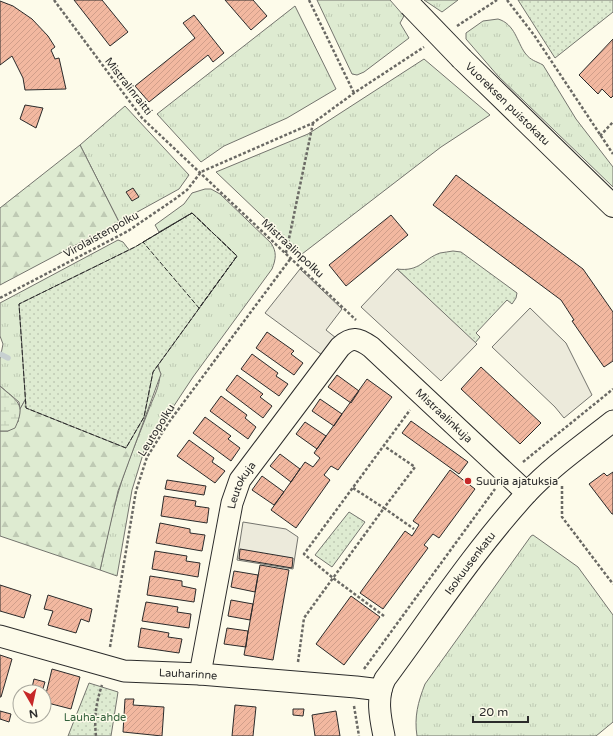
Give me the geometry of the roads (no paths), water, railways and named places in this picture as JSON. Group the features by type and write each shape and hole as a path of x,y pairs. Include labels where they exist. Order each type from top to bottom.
{"main road":[{"name":"Vuoreksen puistokatu","path":"408,3 462,59 613,206"}],"street":[{"name":"Mistraalinkuja","path":"357,340 371,347 527,493"},
{"name":"Leutokuja","path":"200,674 232,502 240,480 340,347 346,341 357,340"},
{"name":"Isokuusenkatu","path":"384,736 380,711 381,690 385,679 487,540 527,493 551,470 613,421"},
{"name":"Lauharinne","path":"0,636 107,667 136,672 200,674 381,690"}],"waterway":[{"path":"0,354 8,358"}],"place":[{"name":"Suuria ajatuksia","path":"468,481"}],"park label":[{"name":"Lauha-ahde","path":"95,717"}]}
